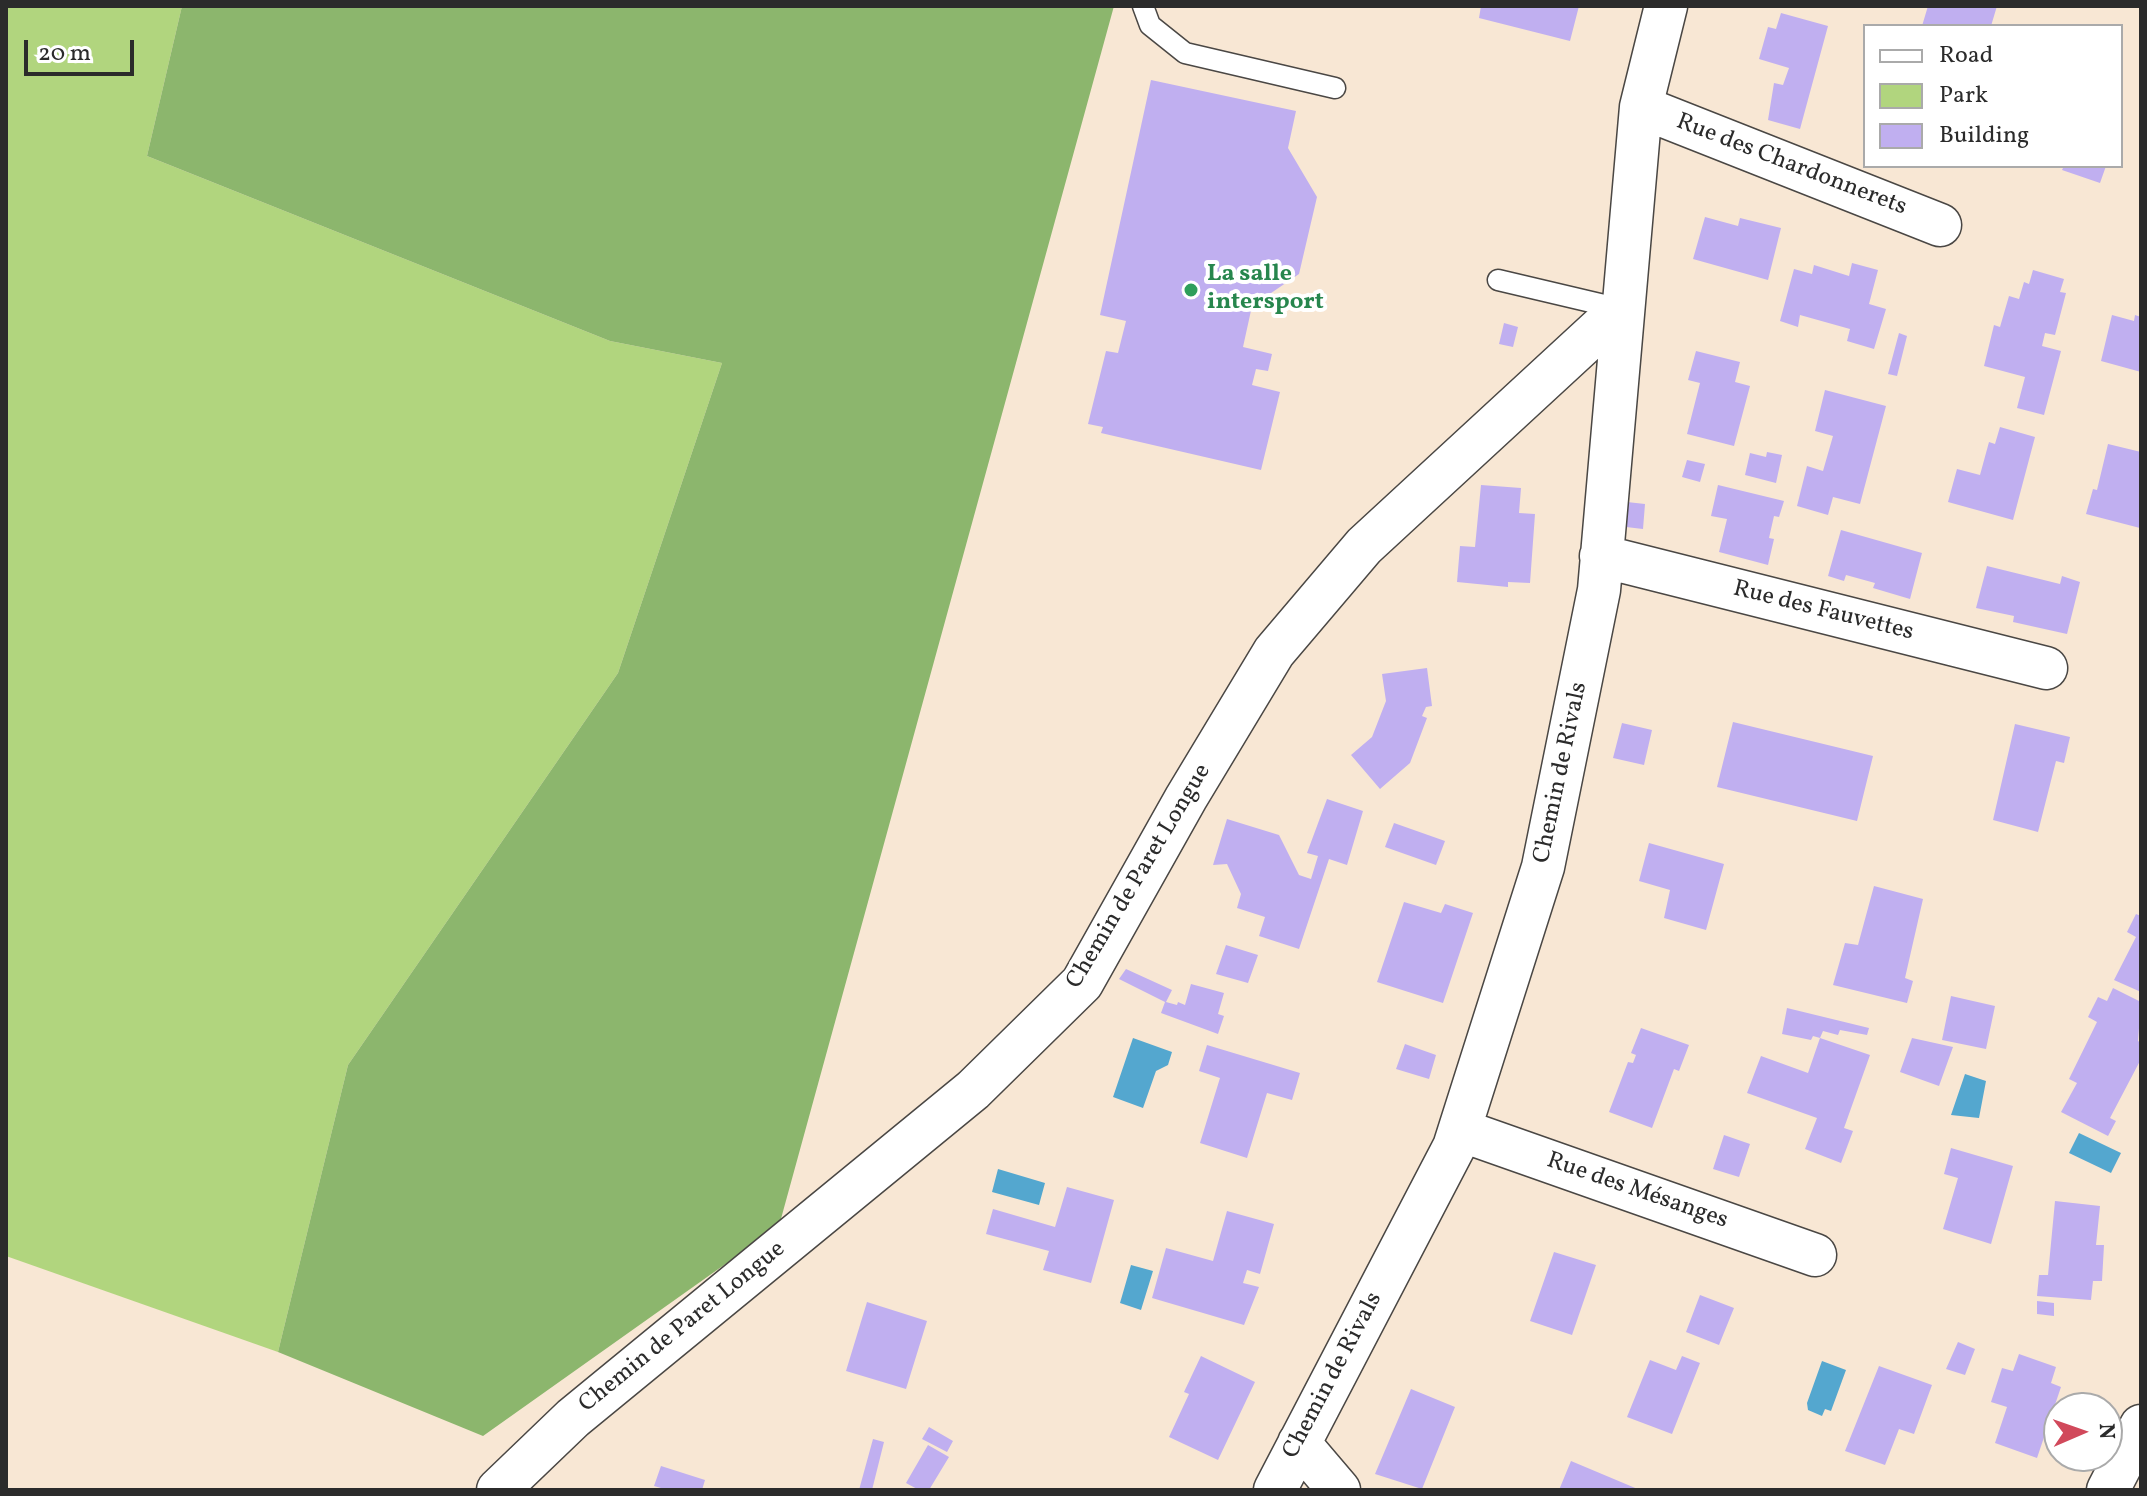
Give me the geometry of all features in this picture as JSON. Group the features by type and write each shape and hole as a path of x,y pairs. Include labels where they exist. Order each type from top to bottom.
{"street":[{"name":"Chemin de Rivals","path":"1275,1490 1454,1147 1543,867 1599,590 1621,309 1641,107 1666,6"},
{"name":"Rue des Chardonnerets","path":"1641,107 1940,225"},
{"name":"Chemin de Paret Longue","path":"498,1490 573,1418 973,1090 1082,983 1274,652 1364,546 1621,309"},
{"name":"Rue des Fauvettes","path":"1601,556 2046,668"},
{"name":"Rue des Mésanges","path":"1460,1130 1815,1255"},
{"path":"2108,1490 2141,1426"},
{"path":"1299,1443 1339,1490"}],"lane":[{"path":"1143,6 1150,25 1185,53 1335,88"},
{"path":"1498,280 1621,309"}],"green space":[{"path":"6,6 182,6 147,156 610,341 722,363 618,673 348,1065 278,1352 6,1256"},
{"path":"182,6 1114,6 779,1226 483,1436 278,1352 348,1065 618,673 722,363 610,341 147,156"}],"water":[{"path":"1133,1038 1172,1052 1168,1065 1156,1071 1143,1108 1113,1097"},
{"path":"1965,1074 1986,1081 1979,1118 1951,1115"},
{"path":"2079,1133 2121,1153 2111,1173 2069,1153"},
{"path":"998,1169 1045,1183 1039,1205 992,1192"},
{"path":"1131,1265 1153,1271 1141,1310 1120,1303"},
{"path":"1822,1361 1846,1370 1831,1411 1825,1409 1822,1416 1808,1410 1807,1403"}],"building":[{"path":"1481,6 1579,6 1570,41 1479,18"},
{"path":"1928,6 1997,6 1992,24 1923,24"},
{"path":"1781,13 1828,26 1800,129 1768,120 1774,83 1783,85 1789,68 1759,59 1768,27 1776,29"},
{"name":"La salle intersport","path":"1151,80 1296,111 1288,148 1317,197 1299,274 1252,306 1243,347 1272,354 1268,371 1256,369 1252,385 1280,392 1261,470 1101,433 1103,427 1088,424 1106,351 1118,353 1126,321 1100,315"},
{"path":"2063,168 2105,168 2100,183"},
{"path":"1705,217 1738,226 1740,218 1781,228 1768,280 1693,259"},
{"path":"1852,263 1878,270 1869,304 1886,309 1874,349 1847,341 1850,329 1800,315 1798,327 1780,321 1794,269 1812,274 1814,265 1849,276"},
{"path":"2033,270 2064,279 2060,292 2066,293 2055,335 2045,333 2042,346 2061,351 2044,415 2017,408 2025,377 1984,366 1994,325 2000,327 2009,296 2019,299 2024,282 2029,284"},
{"path":"2112,315 2134,321 2135,315 2141,317 2141,372 2101,361"},
{"path":"1504,323 1518,327 1513,347 1499,344"},
{"path":"1899,333 1907,336 1897,376 1888,374"},
{"path":"1696,351 1740,362 1735,382 1750,386 1734,446 1687,434 1700,383 1688,380"},
{"path":"1825,390 1886,406 1860,504 1833,497 1828,515 1797,506 1807,466 1823,471 1833,436 1815,431"},
{"path":"2000,427 2035,437 2013,520 1948,502 1957,469 1980,475 1989,442 1995,444"},
{"path":"2108,444 2141,452 2140,528 2086,514 2093,489 2097,490"},
{"path":"1767,452 1782,455 1776,483 1745,475 1750,453 1766,457"},
{"path":"1687,460 1705,464 1700,482 1682,477"},
{"path":"1481,485 1521,488 1519,513 1535,514 1530,583 1508,582 1508,587 1457,582 1460,546 1475,547"},
{"path":"1718,485 1784,501 1779,517 1774,516 1769,538 1774,539 1768,565 1719,552 1727,519 1711,516"},
{"path":"1627,502 1645,504 1643,529 1626,527"},
{"path":"1841,530 1922,553 1910,599 1873,588 1875,583 1846,575 1844,581 1828,576"},
{"path":"1987,566 2060,584 2062,576 2080,582 2067,634 2013,622 2014,616 1976,608"},
{"path":"1427,668 1432,706 1426,707 1422,716 1427,718 1410,763 1380,789 1351,755 1372,737 1386,701 1382,674"},
{"path":"1733,722 1873,756 1857,821 1717,787"},
{"path":"1622,723 1652,730 1644,765 1613,758"},
{"path":"2015,724 2070,737 2064,763 2056,761 2038,832 1993,820"},
{"path":"1327,799 1363,811 1347,865 1329,859 1299,949 1259,936 1265,917 1237,908 1241,894 1227,864 1213,865 1227,819 1279,835 1299,875 1311,879 1318,856 1307,853"},
{"path":"1394,823 1445,841 1436,865 1385,847"},
{"path":"1649,843 1724,864 1706,930 1664,918 1670,890 1639,881"},
{"path":"1874,886 1923,899 1905,978 1913,981 1907,1003 1833,985 1845,943 1858,945"},
{"path":"1404,902 1441,913 1445,904 1473,913 1443,1003 1377,982"},
{"path":"2136,914 2141,916 2141,992 2114,980 2136,937 2127,932"},
{"path":"1226,945 1258,955 1248,983 1216,974"},
{"path":"1126,969 1172,990 1166,1002 1177,1005 1178,1002 1185,1005 1191,984 1224,993 1218,1014 1224,1016 1218,1034 1161,1013 1165,1002 1119,979"},
{"path":"2113,988 2141,1002 2138,1041 2141,1043 2141,1059 2110,1118 2116,1121 2108,1136 2061,1112 2077,1083 2069,1079 2097,1022 2088,1017 2098,997 2107,1001"},
{"path":"1951,996 1995,1006 1986,1049 1942,1040"},
{"path":"1787,1008 1869,1028 1867,1035 1840,1030 1838,1035 1823,1031 1820,1038 1813,1036 1811,1040 1782,1034"},
{"path":"1641,1028 1689,1045 1679,1071 1674,1069 1652,1128 1609,1112 1628,1062 1633,1063 1636,1055 1631,1053"},
{"path":"1820,1038 1870,1055 1844,1128 1853,1131 1841,1163 1805,1149 1817,1118 1747,1093 1761,1056 1808,1073"},
{"path":"1912,1038 1953,1047 1939,1086 1900,1072"},
{"path":"1405,1044 1436,1055 1429,1079 1396,1069"},
{"path":"1207,1045 1300,1073 1292,1100 1267,1093 1247,1158 1200,1143 1220,1078 1199,1071"},
{"path":"1724,1135 1750,1144 1739,1177 1713,1169"},
{"path":"1951,1148 2013,1166 1991,1244 1943,1229 1958,1178 1944,1174"},
{"path":"1067,1187 1114,1200 1091,1283 1043,1270 1049,1251 986,1234 993,1209 1055,1227"},
{"path":"2055,1201 2100,1206 2096,1245 2104,1245 2102,1281 2093,1281 2091,1300 2037,1296 2039,1275 2048,1275"},
{"path":"1227,1211 1274,1224 1260,1274 1247,1270 1243,1283 1259,1287 1244,1325 1152,1298 1166,1248 1213,1261"},
{"path":"1554,1252 1596,1265 1572,1335 1530,1321"},
{"path":"1700,1295 1734,1308 1719,1345 1686,1332"},
{"path":"2037,1301 2054,1303 2054,1316 2037,1314"},
{"path":"867,1302 927,1321 906,1389 846,1371"},
{"path":"1958,1342 1975,1349 1965,1375 1946,1369"},
{"path":"2019,1354 2056,1367 2051,1383 2061,1387 2059,1392 2043,1392 2043,1440 2037,1458 1995,1443 2007,1407 1991,1402 2002,1368 2013,1371"},
{"path":"1201,1356 1255,1382 1218,1460 1169,1437 1189,1394 1184,1392"},
{"path":"1682,1356 1700,1363 1672,1434 1627,1417 1650,1360 1676,1370"},
{"path":"1879,1366 1932,1385 1914,1434 1899,1429 1885,1465 1845,1451"},
{"path":"1411,1389 1455,1407 1422,1489 1375,1474"},
{"path":"929,1427 953,1441 947,1452 922,1439"},
{"path":"873,1439 884,1442 872,1490 859,1490"},
{"path":"928,1445 949,1457 929,1490 919,1490 906,1483"},
{"path":"1571,1461 1640,1490 1559,1490"},
{"path":"661,1466 705,1480 702,1490 668,1490 654,1486"}],"place":[{"name":"La salle intersport","path":"1191,290"}]}
